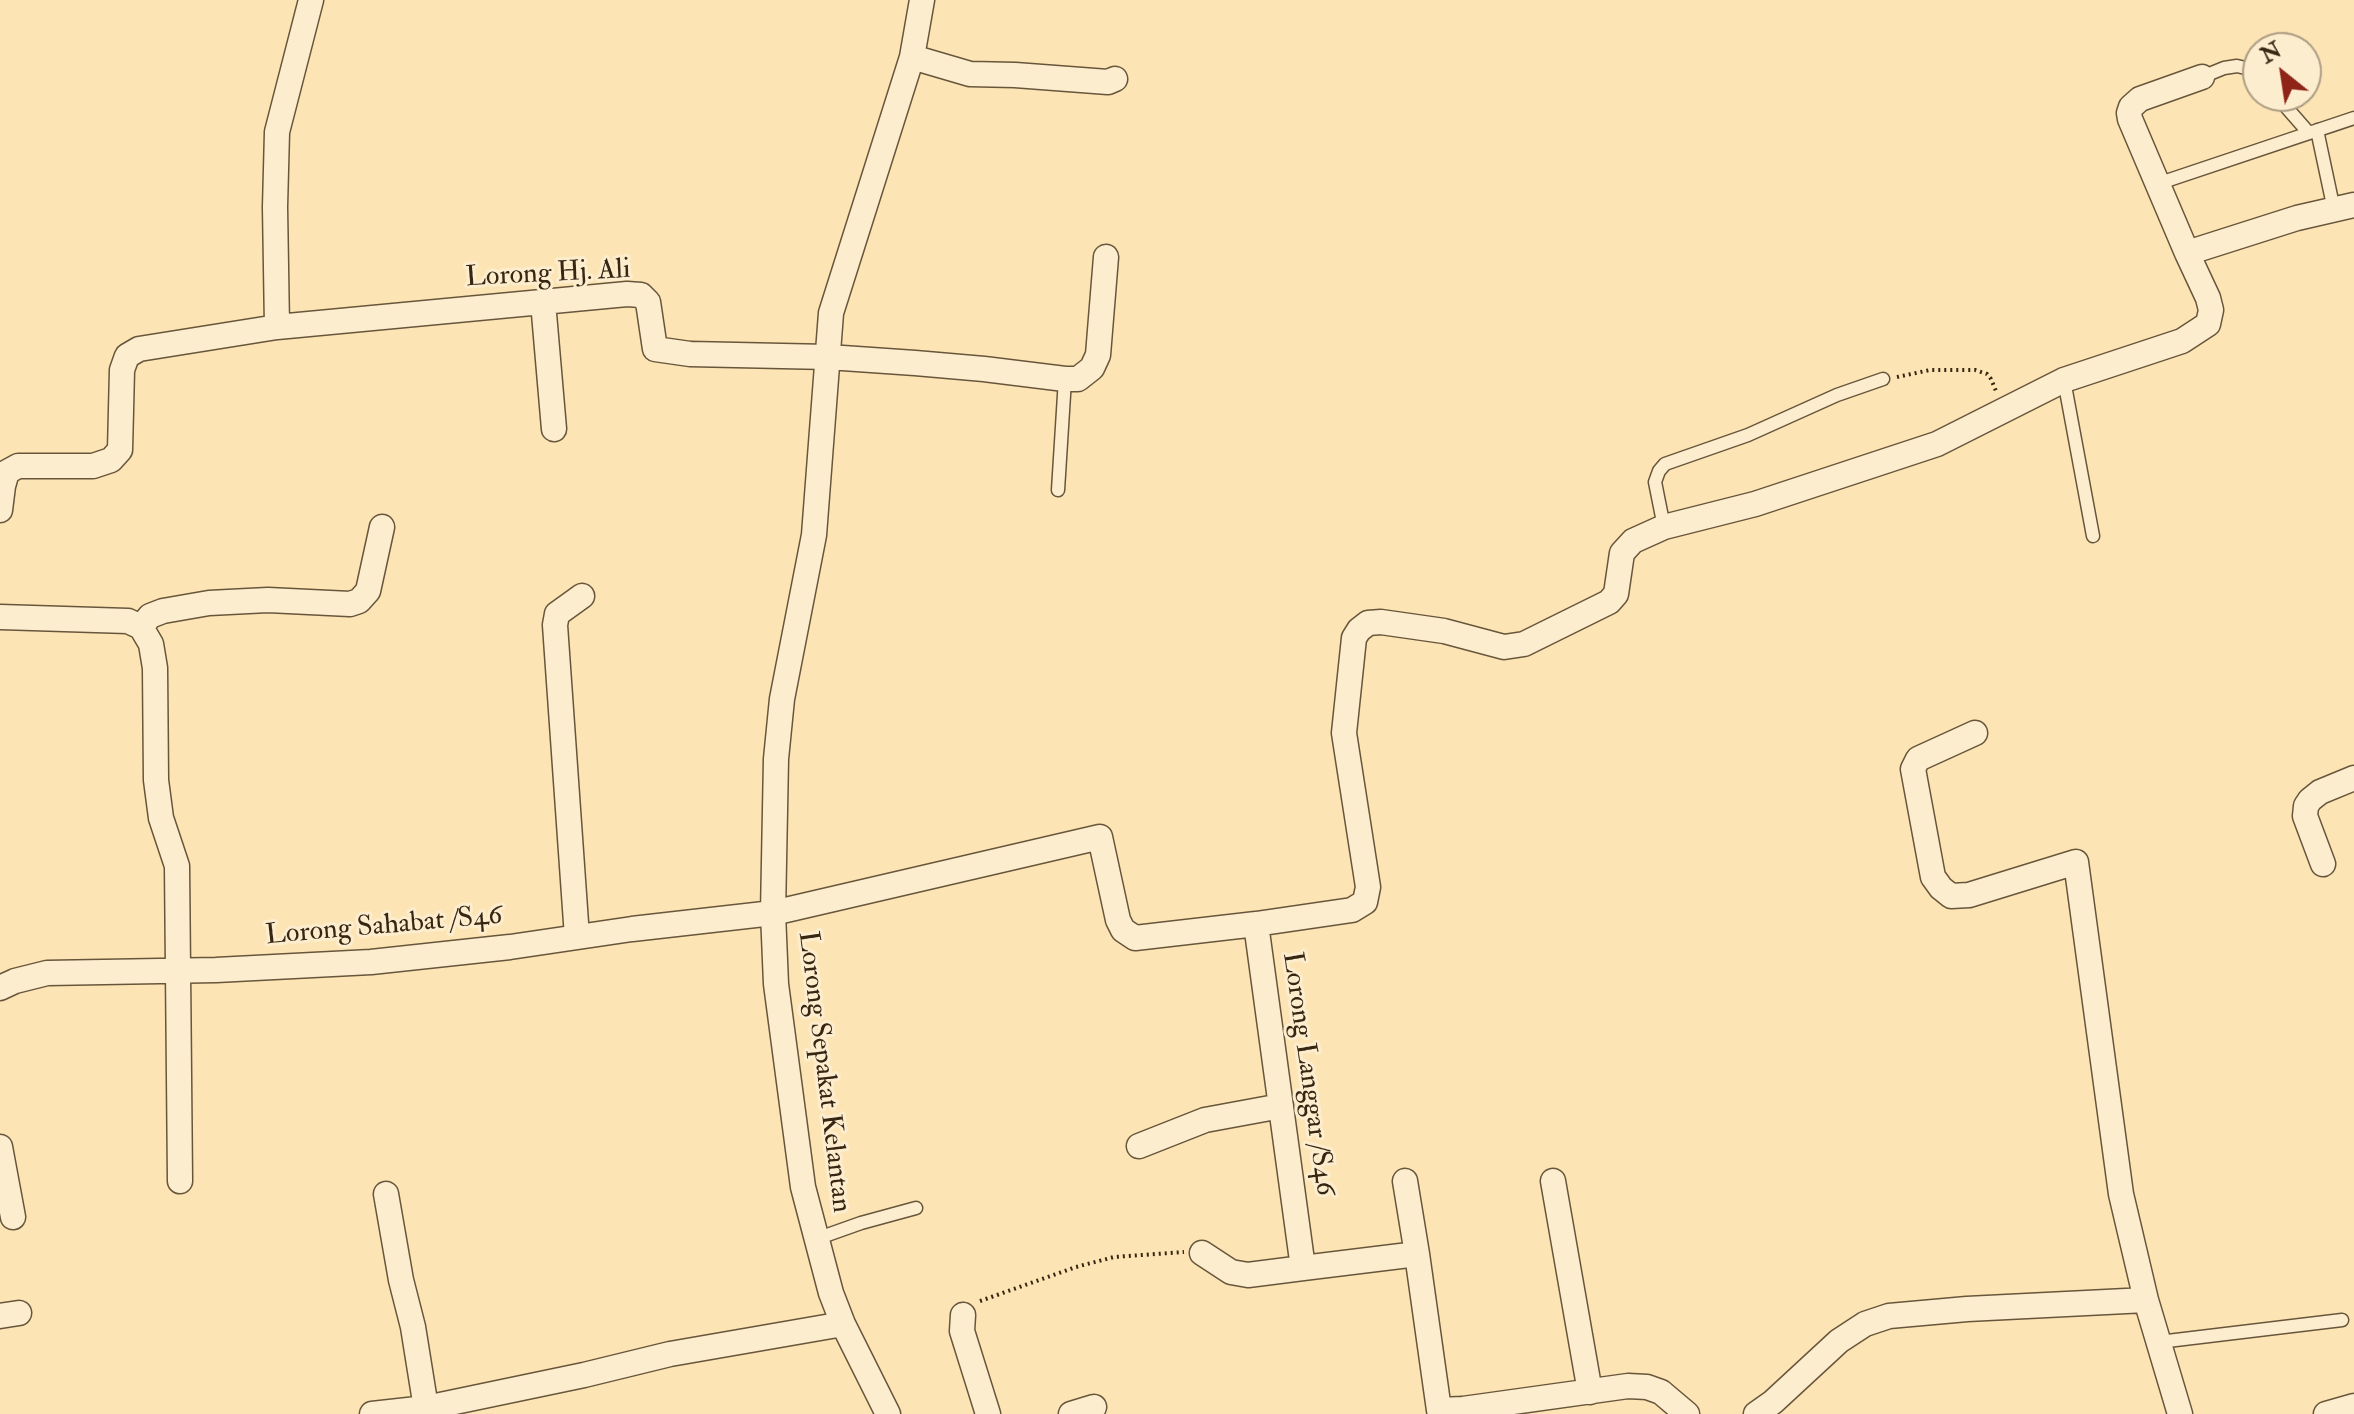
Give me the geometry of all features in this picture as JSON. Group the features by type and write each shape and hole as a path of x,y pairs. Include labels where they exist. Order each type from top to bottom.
{"street":[{"path":"277,327 277,132 311,0"},
{"name":"Lorong Sepakat Kelantan","path":"888,1414 831,1293 803,1187 776,984 773,913 776,759 782,699 814,535 831,313 912,57 922,0"},
{"path":"912,57 970,74 1108,82 1115,79"},
{"path":"1256,924 1352,910 1365,902 1368,894 1344,733 1354,638 1368,623 1444,631 1492,645 1512,647 1524,644 1609,602 1616,594 1620,558 1633,541 1664,527 1755,504 1937,444 2064,380 2182,341 2208,324 2211,310 2208,298 2130,119 2131,107 2140,99 2202,77"},
{"path":"2187,253 2297,218 2344,208"},
{"path":"828,357 1078,379 1092,368 1098,355 1106,257"},
{"name":"Lorong Hj. Ali","path":"0,510 7,472 18,466 93,466 111,460 120,450 122,370 127,356 139,349 277,327 627,294 641,295 648,302 655,349 690,354 828,357"},
{"path":"543,302 554,429"},
{"path":"141,627 150,616 163,611 209,603 268,600 350,604 359,601 368,591 382,527"},
{"path":"577,937 555,625 557,614 582,596"},
{"path":"0,617 128,621 141,627 151,644 155,668 156,780 161,818 177,866 180,1181"},
{"path":"1975,733 1918,759 1913,769 1933,877 1951,896 1969,895 2076,862 2121,1194 2146,1300 2180,1414"},
{"path":"2323,864 2305,816 2306,806 2320,792 2354,778"},
{"name":"Lorong Langgar /S46","path":"773,913 1100,837 1118,920 1123,930 1135,938 1256,924 1303,1268"},
{"name":"Lorong Sahabat /S46","path":"0,988 47,973 371,962 773,913"},
{"path":"1139,1146 1205,1120 1281,1106"},
{"path":"0,1147 13,1217"},
{"path":"1405,1181 1436,1412 1628,1386 1647,1387 1661,1392 1687,1414"},
{"path":"1553,1181 1590,1392"},
{"path":"386,1194 426,1408"},
{"path":"1202,1253 1231,1272 1248,1275 1417,1254"},
{"path":"1756,1414 1839,1341 1865,1324 1889,1316 2146,1300"},
{"path":"963,1315 962,1331 988,1414"},
{"path":"372,1414 426,1408 670,1354 843,1324"},
{"path":"2326,1414 2354,1406"}],"lane":[{"path":"2202,77 2224,68 2242,66"},
{"path":"2291,112 2312,131 2344,208"},
{"path":"2157,184 2354,118"},
{"path":"1058,490 1065,379"},
{"path":"1664,527 1655,482 1665,464 1748,435 1837,395 1883,379"},
{"path":"2064,380 2093,536"},
{"path":"816,1239 916,1208"},
{"path":"2159,1342 2342,1320"}],"path":[{"path":"1883,379 1930,370 1981,371 1991,379 2003,412"},
{"path":"963,1315 973,1304 1076,1267 1114,1257 1202,1253"}]}
